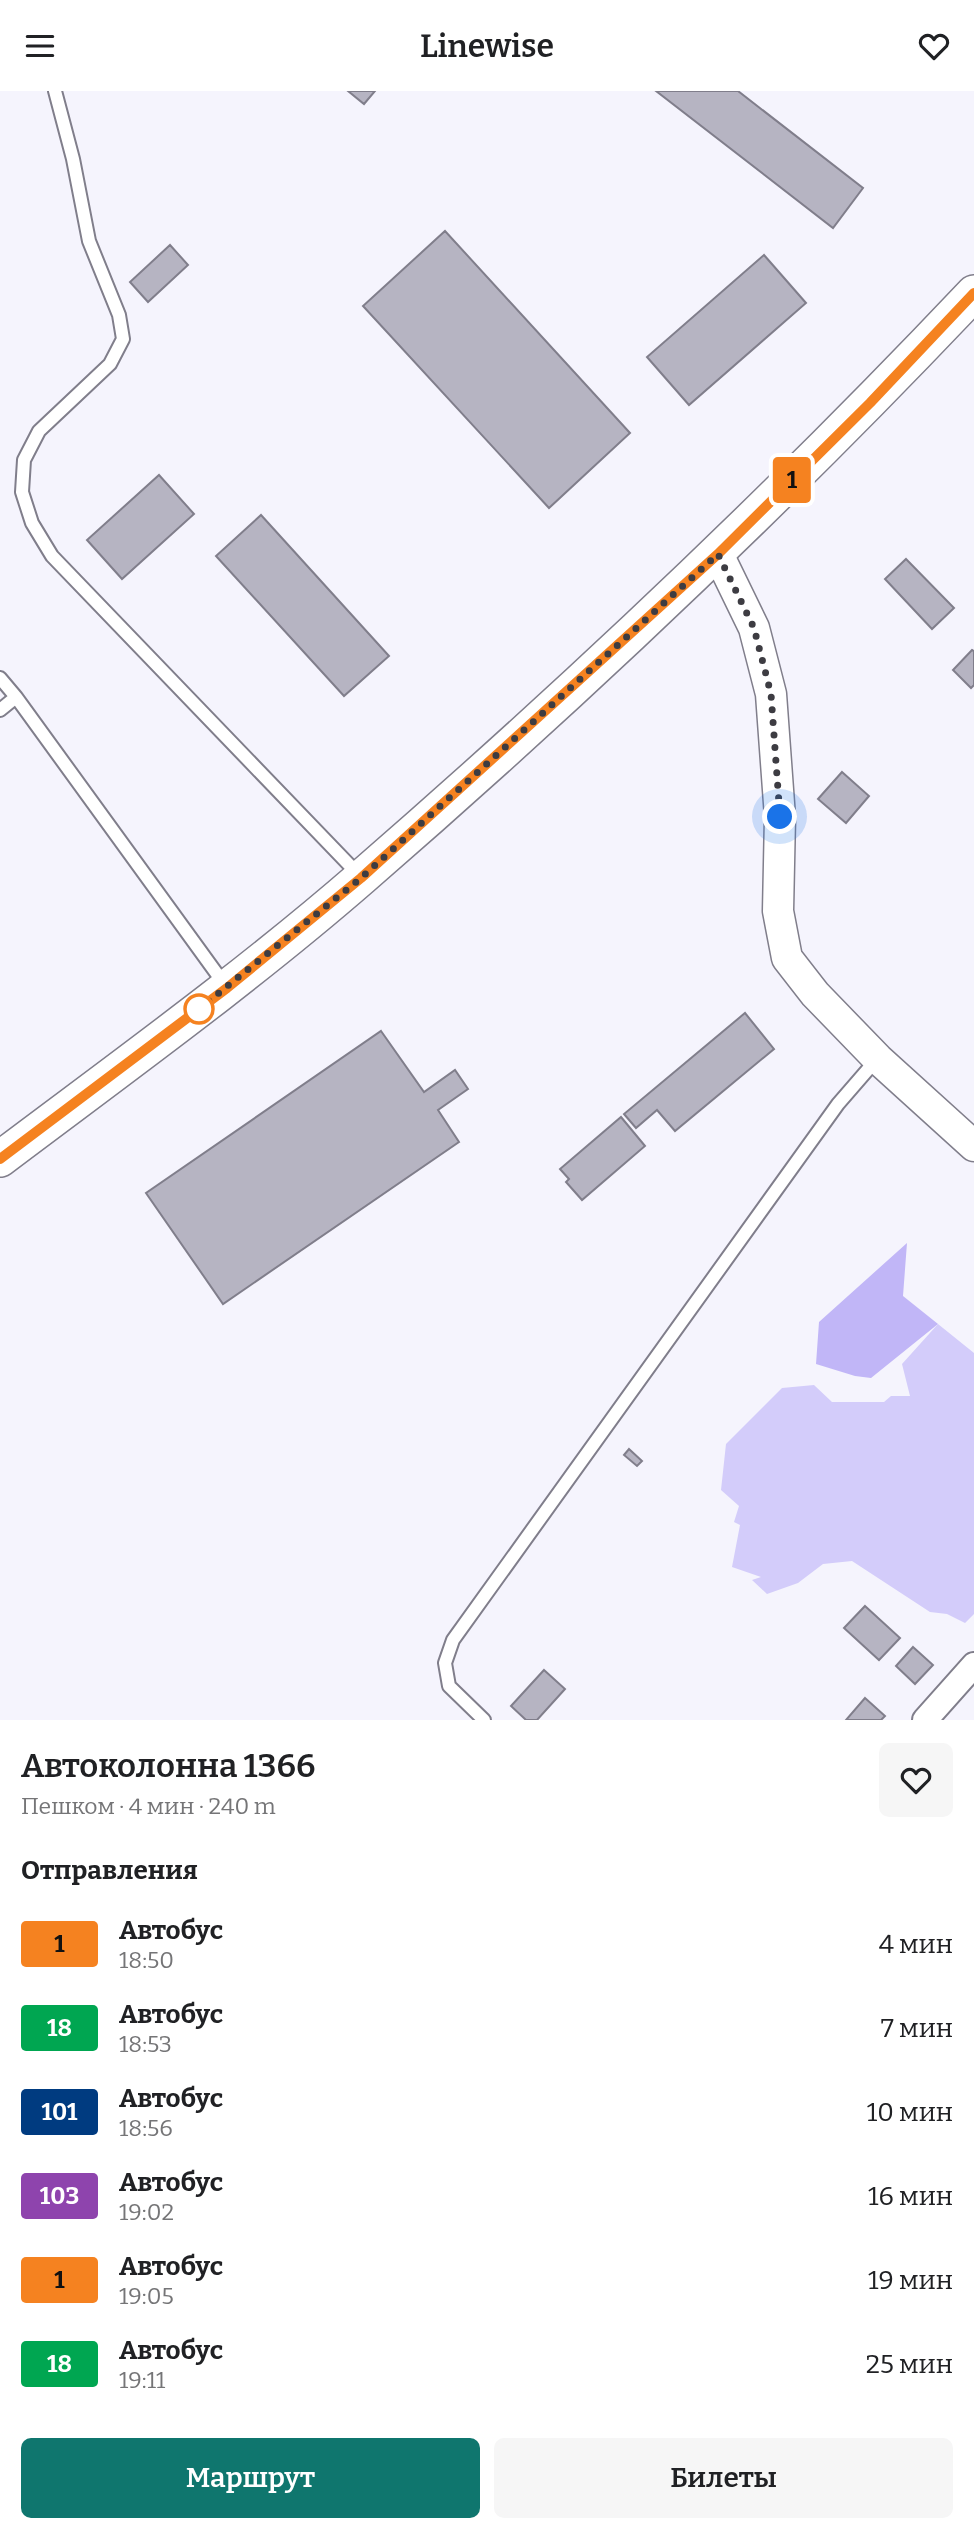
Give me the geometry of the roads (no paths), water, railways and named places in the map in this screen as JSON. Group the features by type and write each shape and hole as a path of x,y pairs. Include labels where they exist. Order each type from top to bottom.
{"main road":[{"path":"0,1159 227,988 361,878 718,554 870,403 974,293"}],"street":[{"path":"718,554 754,628 771,694 780,817 778,911 787,958 815,994 878,1059 974,1146"},
{"path":"925,1720 974,1665"}],"lane":[{"path":"55,91 73,159 89,241 119,315 123,339 110,364 39,431 24,460 22,492 32,523 52,556 361,878"},
{"path":"0,678 227,988"},
{"path":"0,710 16,697"},
{"path":"484,1720 449,1686 445,1663 453,1640 838,1104 878,1059"}]}
